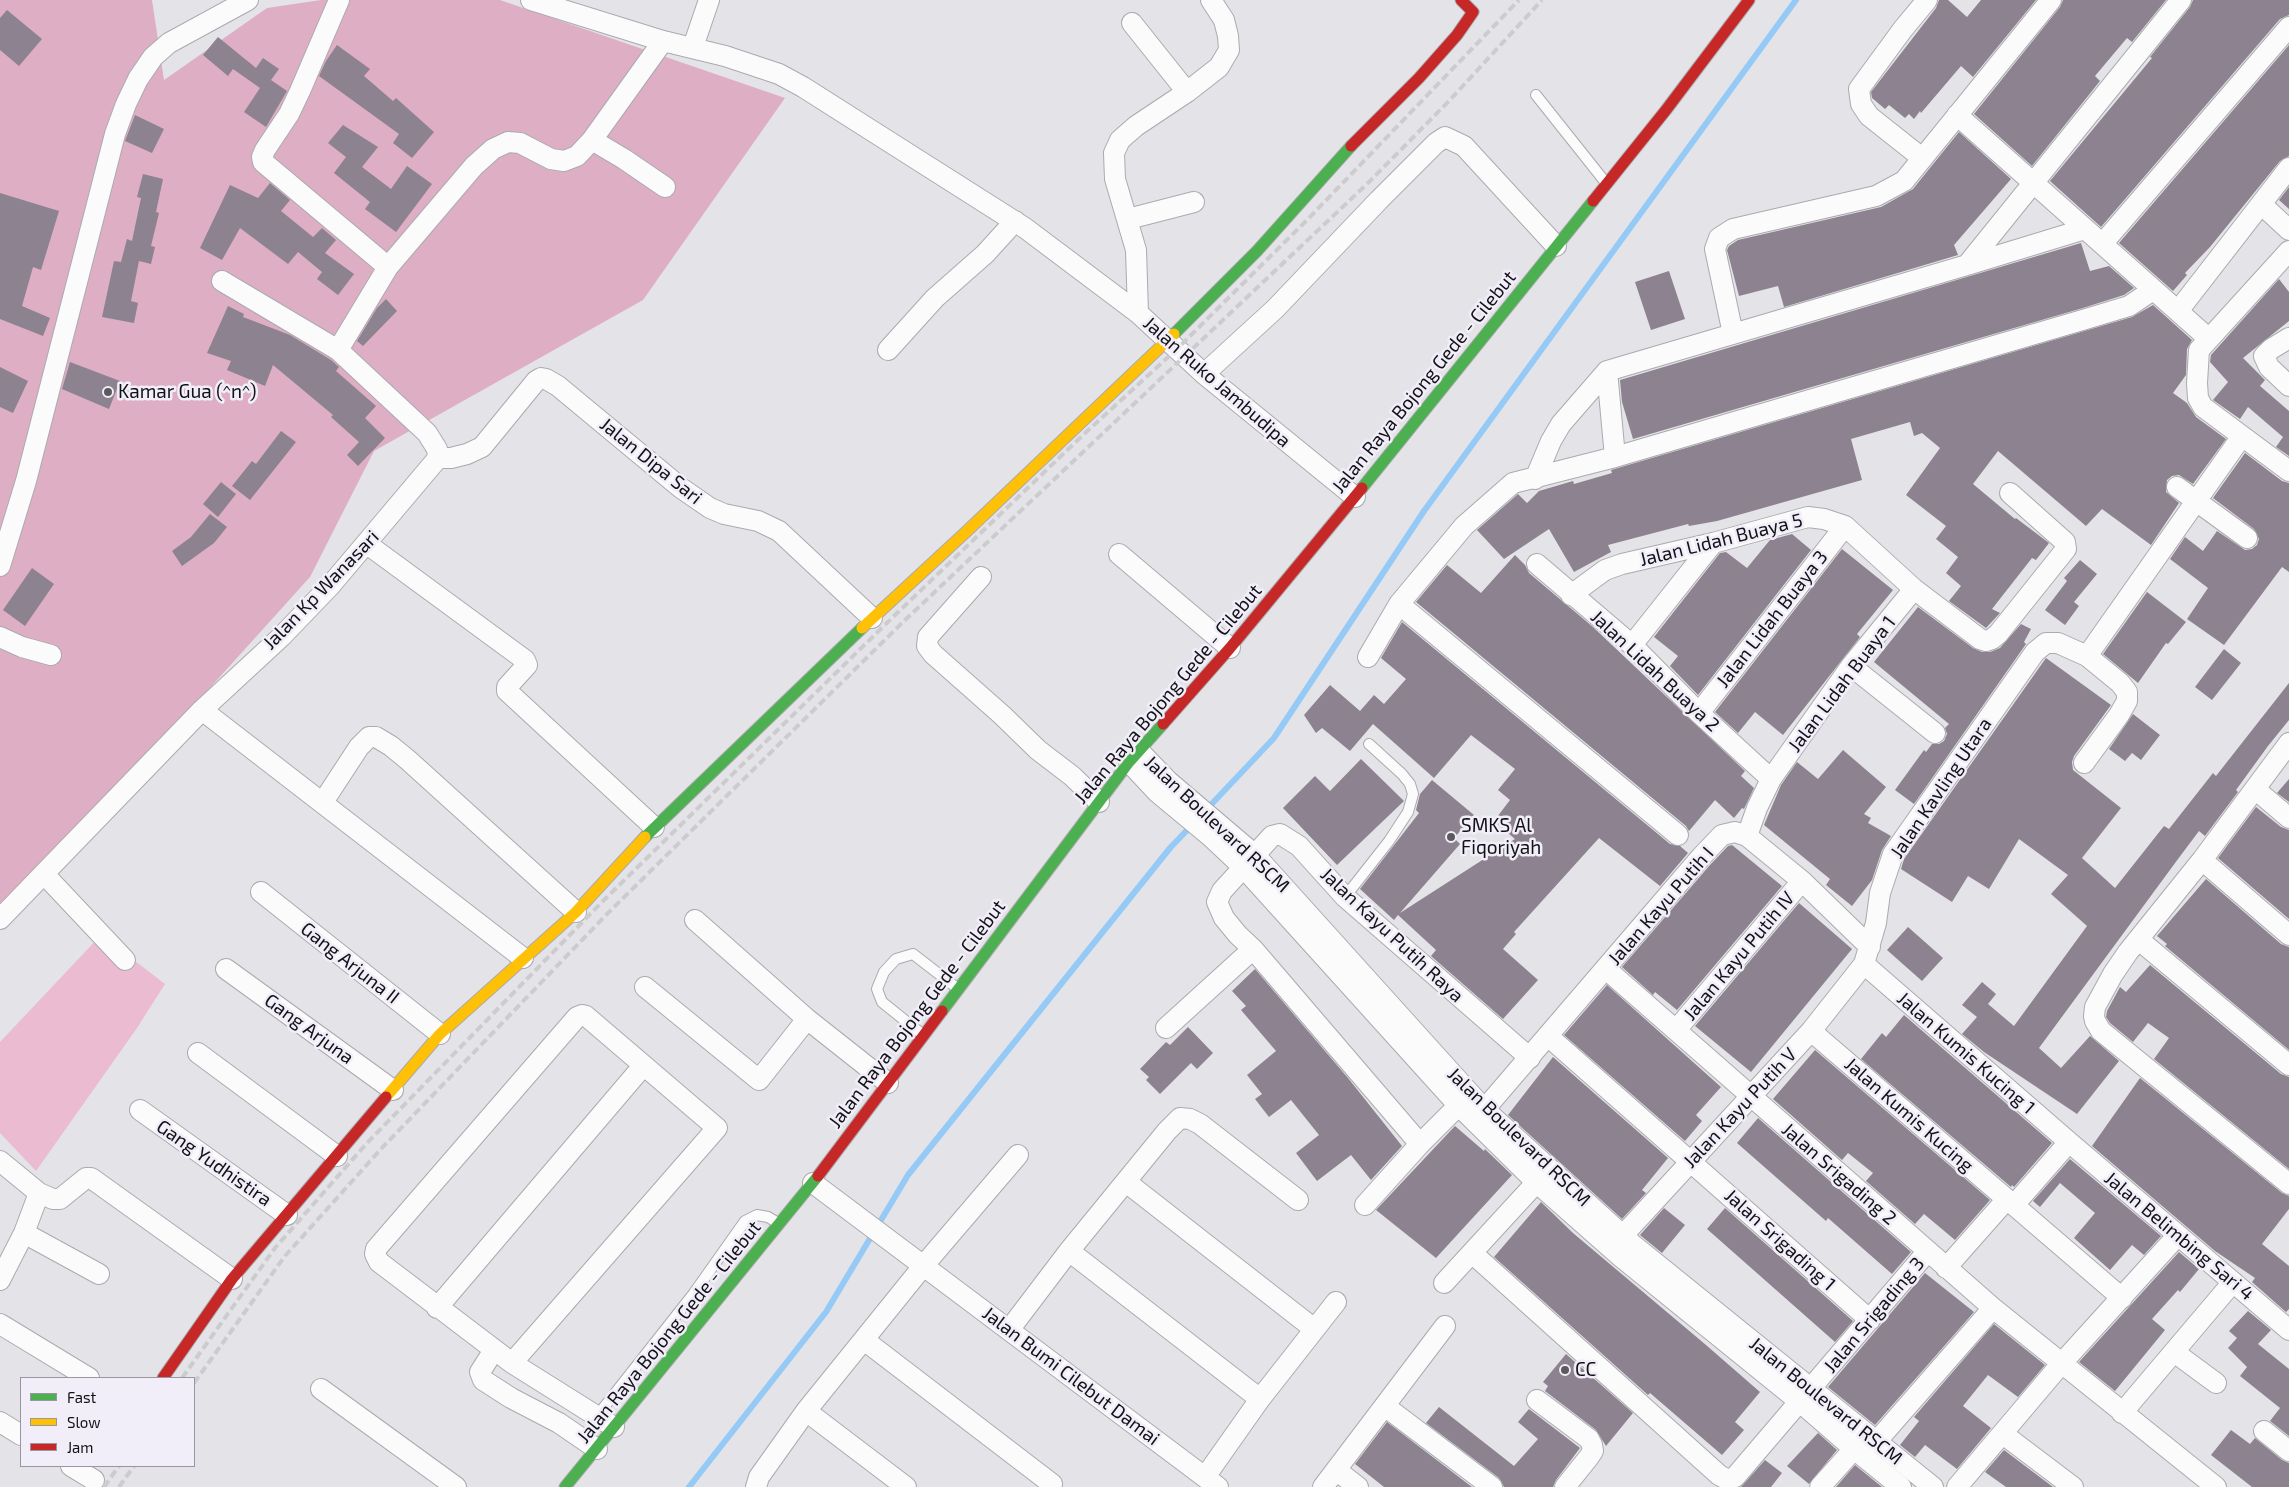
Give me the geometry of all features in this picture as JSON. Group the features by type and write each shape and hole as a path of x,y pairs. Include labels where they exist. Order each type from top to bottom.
{"street":[{"path":"0,566 26,481 115,134 126,104 138,78 153,57 169,43 248,0"},
{"path":"339,0 289,114 262,157 263,162 388,268"},
{"path":"531,0 664,41 762,68 803,87 1015,221 1138,313"},
{"path":"693,48 709,0"},
{"name":"Jalan Ruko Jambudipa","path":"1211,0 1224,20 1228,36 1229,50 1219,67 1187,92 1136,126 1120,140 1114,153 1114,167 1120,198 1136,250 1138,313 1204,374 1354,497"},
{"path":"163,1377 232,1279 440,1034 576,912 654,827 872,618 1167,341 1257,252 1332,165 1419,78 1457,35 1473,12 1461,0"},
{"name":"Jalan Raya Bojong Gede - Cilebut","path":"565,1487 663,1367 703,1300 780,1224 813,1183 1134,756 1230,648 1354,497 1666,110 1749,0"},
{"path":"1922,158 1869,116 1861,104 1859,89 1902,29 1927,0"},
{"path":"1732,334 1715,249 1719,238 1733,228 1876,196 1904,182 2051,0"},
{"path":"1967,265 2181,0"},
{"path":"1132,23 1187,92"},
{"path":"2103,243 2289,27"},
{"path":"338,350 388,268 474,166 493,149 508,142 520,143 551,159 564,161 577,156 592,140 664,41"},
{"path":"1957,115 2208,338"},
{"path":"1204,374 1275,309 1436,142 1446,138 1464,146 1556,246"},
{"path":"592,140 624,159 665,188"},
{"path":"2178,311 2289,168"},
{"path":"1128,219 1194,202"},
{"path":"2260,204 2289,230"},
{"path":"888,350 935,298 985,254 1015,221"},
{"path":"1535,479 1551,441 1561,424 1607,371 2085,229"},
{"path":"2289,251 2208,338 2199,350 2197,362 2198,398 2203,407 2289,471"},
{"path":"222,281 338,350 426,433 437,450 438,458"},
{"path":"1368,657 1399,604 1464,526 1513,483 1535,479 1615,457 2086,319 2129,306 2153,290"},
{"path":"2289,338 2271,349 2264,356 2269,367 2289,386"},
{"path":"1607,371 1615,457"},
{"name":"Jalan Dipa Sari","path":"438,458 451,458 467,454 482,447 536,381 546,378 681,488 710,508 724,514 758,521 780,531 872,618"},
{"path":"2084,763 2127,701 2127,692 2120,683 2087,656 2242,436"},
{"name":"Jalan Kp Wanasari","path":"0,919 134,778 252,661 281,637 368,544 438,458"},
{"path":"2176,487 2247,538"},
{"name":"Jalan Lidah Buaya 5","path":"1571,595 1605,570 1808,518 1824,519 1845,526 1914,589 1986,641 1998,634 2066,548 2065,542 2010,493"},
{"name":"Jalan Lidah Buaya 3","path":"1699,713 1845,526"},
{"path":"1632,645 1713,543"},
{"path":"368,544 526,660 527,665 507,687 508,692 654,827"},
{"path":"1119,554 1230,648"},
{"name":"Jalan Lidah Buaya 2","path":"1537,564 1571,595 1632,645 1699,713 1772,779"},
{"path":"982,577 928,636 927,646 933,654 1002,715 1038,750 1072,776 1099,802"},
{"name":"Jalan Lidah Buaya 1","path":"1747,836 1756,808 1772,779 1852,666 1914,589"},
{"path":"1399,604 1678,835"},
{"path":"0,637 51,655"},
{"name":"Jalan Kavling Utara","path":"1867,956 1876,923 1880,893 1893,854 2035,652 2046,643 2058,644 2087,656"},
{"path":"1852,666 1935,733"},
{"path":"202,710 324,802 523,958"},
{"path":"324,802 359,747 369,738 376,737 408,760 576,912"},
{"path":"2289,743 2202,860 2113,974 2095,1007 2095,1022 2102,1031 2289,1184"},
{"name":"Jalan Boulevard RSCM","path":"1134,756 1163,786 1249,861 1465,1100 1543,1175 1617,1242 1806,1396 1876,1442 1933,1487"},
{"path":"2254,790 2289,818"},
{"name":"Jalan Kayu Putih I","path":"1480,1116 1701,857 1722,835 1735,832 1747,836"},
{"name":"Jalan Kayu Putih Raya","path":"1249,861 1272,836 1280,834 1298,846 1345,897 1530,1058"},
{"path":"1747,836 1802,881 1867,956"},
{"path":"2202,860 2289,935"},
{"path":"1249,861 1222,892 1216,902 1224,918 1253,949 1420,1144"},
{"path":"44,874 125,960"},
{"name":"Jalan Kayu Putih IV","path":"1676,1030 1802,881"},
{"name":"Gang Arjuna II","path":"261,892 440,1034"},
{"path":"695,920 807,1019 888,1083"},
{"path":"2139,940 2289,1065"},
{"path":"1166,1028 1253,949"},
{"name":"Jalan Kayu Putih V","path":"1617,1242 1811,1031 1867,956"},
{"name":"Jalan Kumis Kucing 1","path":"1867,956 2069,1142"},
{"name":"Gang Arjuna","path":"226,969 392,1090"},
{"name":"Jalan Srigading 2","path":"1606,969 1992,1308 2216,1487"},
{"path":"644,988 759,1080 807,1019"},
{"path":"512,1363 717,1128 586,1016 577,1017 376,1249 375,1258 437,1308 512,1363 614,1427"},
{"name":"Jalan Kumis Kucing","path":"1811,1031 2122,1298"},
{"name":"Jalan Srigading 1","path":"1549,1037 1691,1160 1870,1320"},
{"path":"198,1053 338,1156"},
{"path":"437,1308 643,1066"},
{"path":"1366,1205 1420,1144 1465,1100"},
{"name":"Gang Yudhistira","path":"140,1110 287,1215"},
{"path":"1009,1330 1069,1251 1167,1131 1180,1118 1190,1118 1298,1200"},
{"path":"1946,1268 2069,1142"},
{"name":"Jalan Belimbing Sari 4","path":"2069,1142 2289,1330"},
{"path":"756,1487 759,1477 806,1411 924,1265 1018,1155"},
{"path":"0,1161 39,1193 60,1199 86,1178 91,1178 232,1279"},
{"path":"1444,1283 1543,1175"},
{"path":"1126,1182 1314,1328"},
{"name":"Jalan Bumi Cilebut Damai","path":"813,1183 905,1250 1211,1482"},
{"path":"0,1280 24,1233 39,1193"},
{"path":"24,1233 99,1274"},
{"path":"1957,1487 2061,1364 2178,1235"},
{"path":"1069,1251 1260,1399"},
{"name":"Jalan Srigading 3","path":"1472,1253 1724,1478 1732,1480 1806,1396 1927,1252"},
{"path":"2122,1413 2233,1282"},
{"path":"1211,1482 1260,1399 1336,1302"},
{"path":"1876,1442 1992,1308"},
{"path":"0,1324 87,1377"},
{"path":"1323,1487 1386,1407 1445,1326"},
{"path":"864,1340 1052,1484"},
{"path":"494,1350 480,1372 483,1380 511,1398 559,1423 597,1449"},
{"path":"2174,1352 2216,1383"},
{"path":"321,1389 456,1487"},
{"name":"Jalan Boulevard RSCM","path":"1806,1396 1854,1450 1901,1487"},
{"path":"1537,1400 1589,1439 1592,1444 1593,1451 1589,1458 1565,1487"},
{"path":"1386,1407 1492,1487"},
{"path":"806,1411 906,1487"},
{"path":"0,1422 20,1434"},
{"path":"2264,1431 2289,1451"},
{"path":"2003,1434 2073,1487"},
{"path":"1820,1487 1854,1450"},
{"path":"73,1467 95,1477"},
{"path":"1336,1470 1358,1487"}],"lane":[{"path":"1536,95 1607,184"},
{"path":"1345,897 1389,841 1408,812 1413,794 1410,784 1402,774 1369,744"},
{"path":"923,1036 882,1002 877,989 884,972 896,958 913,954 958,989"},
{"path":"597,1416 646,1353 703,1300 745,1221 757,1215 768,1217 780,1224"},
{"path":"646,1353 663,1367"}],"shaded area":[{"path":"0,0 152,0 164,80 267,8 321,0 500,0 785,98 643,300 374,451 310,577 106,803 0,910"},
{"path":"101,935 165,984 137,1028 36,1171 0,1133 0,1042"}],"building":[{"path":"1939,0 1948,0 1967,17 1981,0 2036,0 1973,77 1961,66 1921,113 1920,111 1914,119 1909,114 1905,118 1889,105 1885,109 1872,98 1871,92 1936,8"},
{"path":"2063,0 2166,0 2132,42 2127,38 2095,76 2100,81 2032,166 1974,114 2060,7"},
{"path":"2193,0 2289,0 2289,15 2280,19 2101,227 2050,181 2152,58 2150,57 2190,7"},
{"path":"7,10 42,39 19,66 0,50 0,18"},
{"path":"218,37 256,68 263,58 279,69 271,80 287,91 266,127 244,112 260,88 233,69 228,76 203,55"},
{"path":"337,45 370,69 364,76 393,101 396,98 434,132 412,158 393,143 399,134 319,76"},
{"path":"2289,45 2289,156 2280,161 2210,247 2185,273 2187,275 2173,291 2119,243"},
{"path":"135,115 164,129 152,153 125,141"},
{"path":"343,125 378,147 362,167 391,189 407,166 432,184 396,232 365,209 370,202 334,173 346,157 328,143"},
{"path":"1959,132 2011,179 1954,245 1958,255 1784,307 1778,286 1739,296 1727,250 1729,246 1738,240 1881,207 1913,189"},
{"path":"143,174 163,179 156,212 159,213 151,246 155,247 151,264 139,261 131,301 138,303 134,323 102,317 114,261 121,262 127,239 132,241 141,198 137,197"},
{"path":"270,183 290,200 281,211 313,237 322,228 336,240 325,253 354,274 338,295 317,279 322,272 298,252 288,264 240,228 222,260 200,248 230,185 258,198"},
{"path":"2289,187 2289,209 2279,200"},
{"path":"0,193 59,211 41,270 33,267 22,306 50,318 43,336 0,319"},
{"path":"2081,243 2090,271 2109,266 2134,288 2124,295 2083,308 1633,439 1622,402 1620,380"},
{"path":"1669,271 1685,319 1651,330 1635,282"},
{"path":"2279,279 2289,292 2289,321 2243,358 2265,380 2260,386 2289,411 2289,456 2276,447 2283,437 2248,407 2240,419 2213,400 2228,382 2210,362 2211,355"},
{"path":"386,299 397,311 363,346 357,341 377,308"},
{"path":"2153,305 2192,340 2187,349 2186,375 2173,393 2187,403 2196,417 2226,439 2193,484 2179,475 2172,476 2167,480 2166,492 2179,503 2151,545 2102,509 2086,526 1998,451 1973,484 2015,519 2049,543 2036,560 2032,558 1992,609 2000,613 1986,628 1949,601 1961,586 1946,573 1958,557 1936,539 1946,526 1906,495 1940,448 1922,433 1914,436 1910,422 1851,439 1862,480 1717,521 1689,526 1688,524 1608,545 1611,552 1574,572 1549,529 1504,559 1477,530 1518,494 1527,503 1539,491 1573,481 1574,484 1612,473 1611,470 2132,317"},
{"path":"228,306 244,314 243,317 290,335 331,360 339,367 336,371 376,406 365,418 385,438 358,466 347,455 359,442 331,417 333,415 273,365 265,386 227,370 231,361 207,353"},
{"path":"70,362 120,381 109,409 62,389"},
{"path":"0,367 28,381 13,413 0,407"},
{"path":"281,431 296,442 250,500 232,486 252,461 256,464"},
{"path":"2245,453 2282,481 2289,483 2289,572 2282,567 2224,645 2187,619 2208,588 2170,559 2185,537 2203,551 2217,531 2245,550 2252,549 2257,545 2259,539 2254,529 2213,498"},
{"path":"221,482 236,494 218,517 203,504"},
{"path":"210,514 227,527 214,543 182,566 172,551 191,537"},
{"path":"1792,534 1811,550 1698,695 1670,666 1678,656 1654,637 1720,553 1726,552 1747,568 1770,540"},
{"path":"1842,549 1893,590 1857,634 1860,637 1783,735 1755,712 1738,733 1715,712"},
{"path":"1515,555 1525,565 1529,573 1593,627 1745,771 1741,776 1754,788 1744,809 1742,808 1734,818 1715,800 1689,831 1686,826 1416,602 1447,565 1481,593"},
{"path":"2080,560 2097,574 2074,602 2079,606 2065,625 2045,610 2067,581 2064,578"},
{"path":"32,568 54,584 25,626 3,610"},
{"path":"2147,592 2186,622 2168,644 2166,643 2138,683 2103,654"},
{"path":"1918,607 1973,648 1982,652 1990,652 2000,648 2021,624 2031,629 2024,642 2026,644 1914,804 1895,790 1924,750 1926,752 1932,744 1939,744 1944,741 1947,734 1945,728 1949,724 1874,662"},
{"path":"1402,622 1670,844 1680,846 1688,853 1660,886 1599,838 1514,932 1516,934 1503,949 1538,980 1503,1019 1431,956 1436,950 1398,915 1394,920 1360,889 1419,813 1416,810 1420,794 1432,780 1474,815 1454,838 1460,844 1400,913 1515,839 1494,821 1510,800 1498,790 1515,769 1471,735 1434,778 1373,724 1350,751 1322,728 1316,733 1304,715 1330,685 1360,711 1374,695 1384,704 1406,679 1381,658"},
{"path":"2224,649 2241,663 2212,700 2195,687"},
{"path":"2046,658 2111,705 2074,756 2072,762 2073,770 2121,808 2082,858 2115,888 2164,826 2169,829 2213,773 2216,776 2289,683 2289,720 2236,790 2238,792 2205,836 2199,831 2039,1048 2061,1068 2090,1036 2119,1061 2077,1114 1984,1052 1962,1034 1977,1017 1962,1005 1982,982 1996,994 1988,1004 2014,1026 2087,926 2051,894 2068,875 2019,839 1989,889 1968,876 1952,902 1901,869 1904,859"},
{"path":"2133,714 2160,735 2141,760 2132,753 2125,761 2109,749"},
{"path":"1843,750 1886,787 1864,814 1871,818 1868,823 1891,836 1882,850 1872,880 1852,906 1826,885 1830,879 1764,825 1781,785 1797,762 1818,779"},
{"path":"1361,759 1404,801 1337,865 1283,808 1315,776 1330,791"},
{"path":"2289,779 2289,802 2277,793"},
{"path":"2256,807 2281,827 2289,830 2289,919 2218,858"},
{"path":"1732,845 1782,886 1677,1010 1655,992 1653,995 1622,967 1710,865 1728,846"},
{"path":"2206,879 2281,944 2289,947 2289,1050 2165,946 2167,944 2157,936"},
{"path":"1799,903 1852,949 1751,1072 1695,1026"},
{"path":"1908,927 1943,958 1922,981 1887,950"},
{"path":"2150,965 2281,1074 2289,1077 2289,1169 2154,1059 2169,1038 2148,1023 2133,1042 2110,1023 2106,1017 2107,1011 2120,987 2126,992"},
{"path":"1255,969 1348,1078 1402,1146 1371,1180 1351,1155 1317,1181 1296,1153 1319,1135 1291,1100 1269,1117 1255,1099 1262,1094 1247,1075 1276,1051 1241,1010 1246,1006 1232,991"},
{"path":"1607,985 1721,1087 1696,1115 1702,1121 1685,1141 1564,1035"},
{"path":"1904,1015 2052,1143 2014,1187 2012,1185 2011,1187 1861,1059 1882,1033 1886,1037"},
{"path":"1188,1027 1213,1053 1197,1069 1191,1063 1160,1094 1146,1080 1149,1077 1140,1069 1166,1042 1170,1045"},
{"path":"1815,1050 1990,1200 1955,1240 1924,1214 1915,1224 1866,1181 1873,1173 1848,1153 1842,1160 1773,1099"},
{"path":"1553,1057 1668,1158 1642,1190 1646,1193 1622,1219 1508,1115"},
{"path":"2140,1078 2282,1193 2289,1196 2289,1209 2262,1244 2289,1266 2289,1309 2286,1312 2252,1282 2255,1278 2215,1251 2092,1146"},
{"path":"1758,1118 1911,1252 1892,1274 1828,1218 1826,1221 1737,1143"},
{"path":"1455,1126 1484,1151 1485,1149 1512,1175 1436,1258 1376,1210"},
{"path":"2070,1159 2161,1236 2144,1255 2132,1245 2110,1270 2074,1238 2095,1213 2060,1183 2040,1207 2033,1201"},
{"path":"1541,1202 1573,1233 1760,1392 1735,1422 1744,1430 1722,1455 1650,1393 1648,1395 1494,1257"},
{"path":"1664,1208 1685,1225 1662,1253 1640,1235"},
{"path":"1725,1208 1853,1321 1835,1342 1707,1229"},
{"path":"2179,1252 2199,1269 2180,1292 2178,1290 2152,1319 2165,1330 2115,1391 2079,1362"},
{"path":"1925,1273 1974,1312 1875,1425 1828,1387"},
{"path":"2248,1311 2271,1330 2258,1344 2289,1369 2289,1436 2270,1421 2280,1408 2240,1376 2247,1367 2228,1348 2237,1338 2229,1331"},
{"path":"1994,1324 2045,1365 2018,1397 1988,1375 1963,1406 1991,1428 1957,1469 1925,1445 1915,1457 1900,1445 1919,1421 1914,1417"},
{"path":"1566,1354 1633,1413 1606,1446 1596,1430 1545,1391 1548,1386 1543,1382"},
{"path":"1439,1407 1514,1466 1538,1439 1518,1422 1529,1409 1580,1448 1556,1480 1553,1487 1504,1487 1499,1478 1426,1423"},
{"path":"1387,1422 1472,1487 1384,1487 1355,1464"},
{"path":"2231,1430 2250,1444 2255,1438 2282,1460 2289,1463 2289,1487 2252,1487 2211,1455"},
{"path":"1818,1433 1837,1450 1809,1484 1787,1466"},
{"path":"2004,1450 2053,1487 2006,1487 1985,1472"},
{"path":"1765,1460 1782,1473 1771,1487 1741,1487"},
{"path":"1855,1465 1882,1487 1836,1487"}],"waterway":[{"path":"1206,810 1274,738 1424,511 1796,0"},
{"path":"689,1487 826,1312 908,1175 1170,848 1192,825"}],"railway":[{"path":"183,1377 275,1248 367,1143 601,903 894,616 1083,435 1177,349 1308,219 1519,0"},
{"path":"195,1382 285,1256 380,1150 608,913 904,621 1367,184 1449,101 1542,0"},
{"path":"104,1487 118,1467"},
{"path":"119,1487 133,1467"}],"traffic: fast":[{"path":"1174,334 1257,251 1351,146"},
{"path":"1362,488 1593,201"},
{"path":"645,837 862,628"},
{"path":"942,1011 1129,762 1163,724"},
{"path":"565,1487 818,1176"}],"traffic: slow":[{"path":"862,628 1174,334"},
{"path":"386,1097 440,1034 576,912 645,837"}],"traffic: jam":[{"path":"1351,146 1419,78 1457,35 1473,12 1461,0"},
{"path":"1593,201 1666,110 1749,0"},
{"path":"1163,724 1230,648 1362,488"},
{"path":"818,1176 942,1011"},
{"path":"164,1377 232,1279 386,1097"}],"place":[{"name":"Kamar Gua (^n^)","path":"108,392"},
{"name":"SMKS Al Fiqoriyah","path":"1451,837"},
{"name":"CC","path":"1565,1370"}]}
